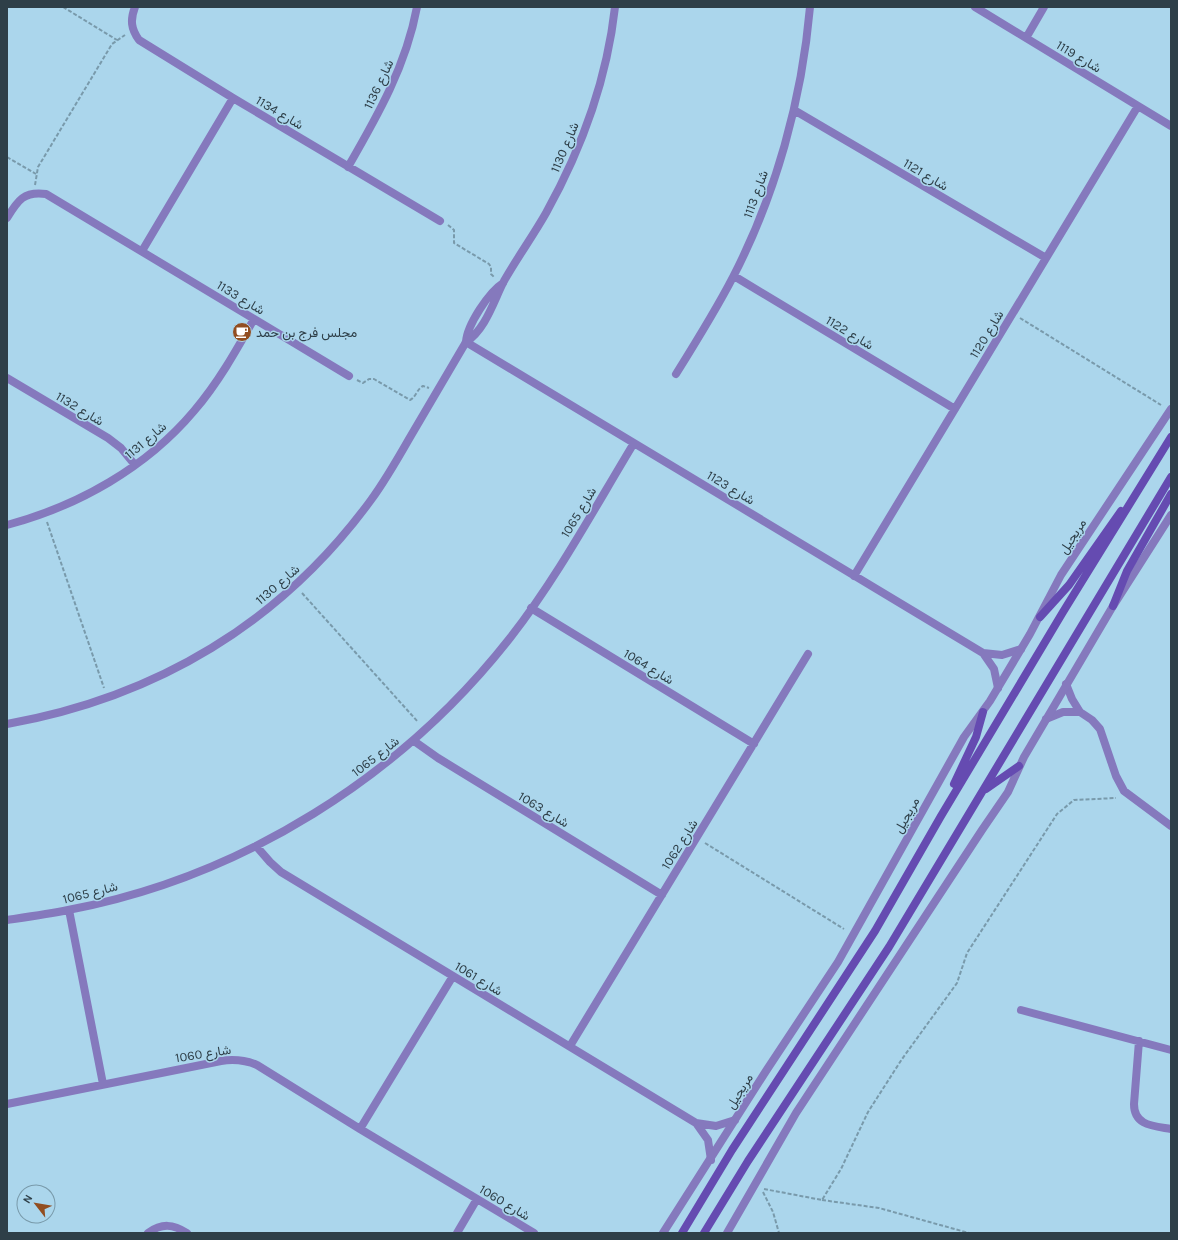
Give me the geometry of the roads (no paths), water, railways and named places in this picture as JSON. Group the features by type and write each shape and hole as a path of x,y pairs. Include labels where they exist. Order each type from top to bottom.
{"main road":[{"name":"مريجيل","path":"682,1233 732,1150 875,931 940,816 1171,437"},
{"path":"704,1233 748,1161 889,947 1171,477"},
{"path":"1040,617 1069,585 1120,512 1145,481"},
{"path":"1113,606 1127,571 1171,494"},
{"path":"940,816 972,746 983,712"},
{"path":"982,792 1019,766"}],"street":[{"name":"شارع 1134","path":"135,7 131,23 133,32 139,40 233,98 440,221"},
{"name":"شارع 1136","path":"348,167 390,90 404,56 417,7"},
{"name":"شارع 1130","path":"7,724 47,716 107,699 137,687 200,655 254,620 296,585 327,554 372,499 466,342 476,333 488,314 499,294 503,282 545,214 576,151 600,85 608,51 615,7"},
{"name":"شارع 1113","path":"676,374 734,276 770,190 794,110 803,63 810,7"},
{"name":"شارع 1119","path":"974,7 1171,126"},
{"path":"1026,38 1044,7"},
{"path":"142,251 233,98"},
{"name":"شارع 1120","path":"854,576 1138,106"},
{"name":"شارع 1121","path":"794,110 1046,258"},
{"name":"شارع 1133","path":"7,218 18,201 26,195 36,193 46,194 55,198 349,376"},
{"name":"شارع 1122","path":"734,276 955,409"},
{"name":"شارع 1131","path":"7,525 44,514 94,492 135,465 168,438 194,411 214,385 254,319"},
{"name":"شارع 1123","path":"466,342 983,653 994,669 998,688"},
{"name":"شارع 1132","path":"7,378 108,438 121,448 135,465"},
{"name":"مريجيل","path":"664,1233 854,935 956,750 998,688 1040,617 1061,575 1170,410"},
{"name":"شارع 1065","path":"7,920 69,910 156,887 224,861 256,846 349,792 414,741 480,674 531,608 634,443"},
{"path":"727,1233 796,1113 984,827 1003,802 1019,766 1046,718 1113,606 1171,515"},
{"name":"شارع 1064","path":"531,608 754,744"},
{"name":"شارع 1123","path":"983,653 1002,655 1021,649"},
{"name":"شارع 1062","path":"570,1046 808,654"},
{"path":"1066,684 1072,699 1080,712 1092,720 1100,729 1119,784 1130,797 1171,826"},
{"path":"1046,718 1063,712 1080,712"},
{"name":"شارع 1063","path":"414,741 445,762 662,895"},
{"name":"شارع 1061","path":"256,846 281,872 696,1123 716,1126 735,1120"},
{"path":"69,910 103,1084"},
{"path":"360,1129 453,976"},
{"path":"1021,1010 1171,1050"},
{"path":"1139,1041 1134,1104 1136,1114 1145,1124 1171,1129"},
{"name":"شارع 1060","path":"7,1104 221,1060 238,1059 257,1065 360,1129 534,1233"},
{"name":"شارع 1061","path":"696,1123 708,1140 710,1160"},
{"path":"457,1233 477,1199"},
{"path":"148,1233 157,1227 165,1225 174,1226 187,1233"}],"place":[{"name":"مجلس فرج بن حمد","path":"242,332"}]}
